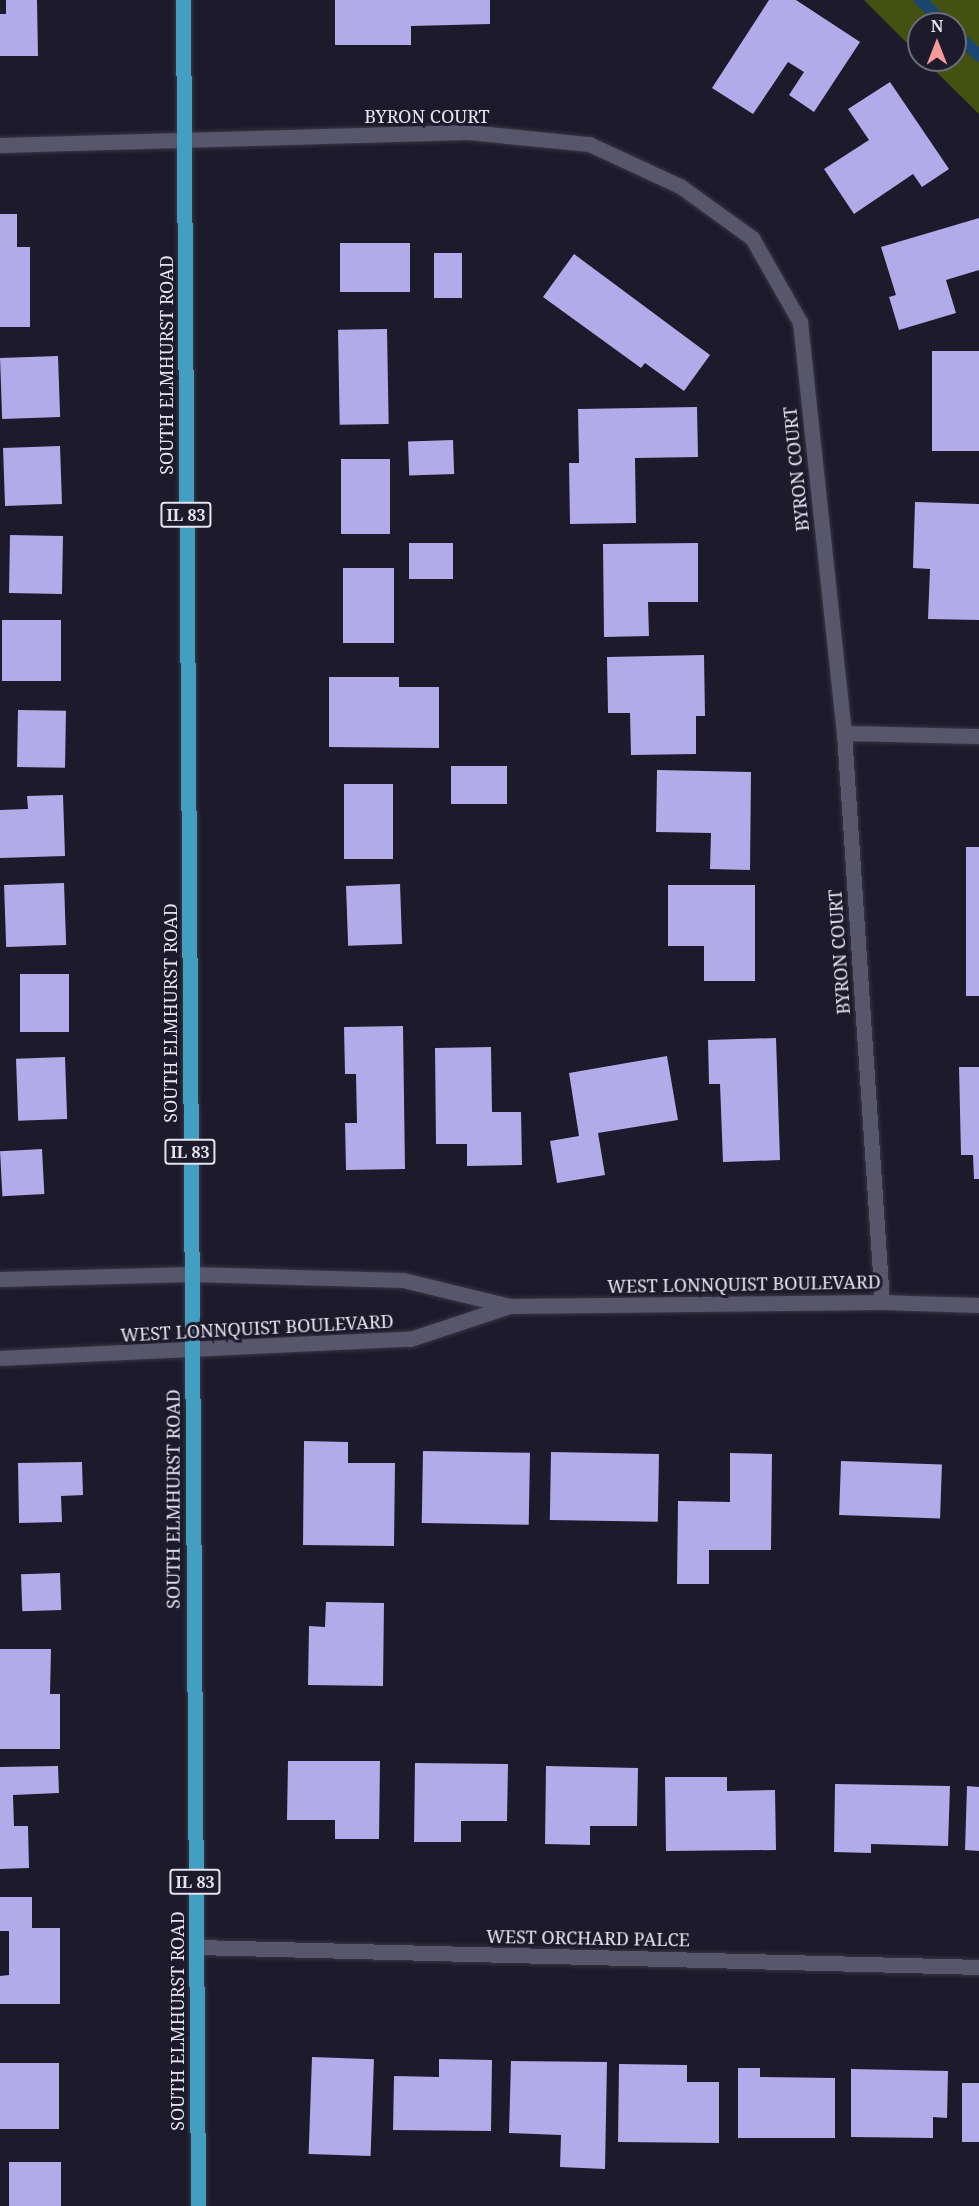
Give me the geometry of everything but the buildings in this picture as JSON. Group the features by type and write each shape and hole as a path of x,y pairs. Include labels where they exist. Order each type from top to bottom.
{"main road":[{"name":"SOUTH ELMHURST ROAD","path":"183,0 198,2206"}],"street":[{"name":"BYRON COURT","path":"0,145 184,142 468,132 589,144 680,186 752,238 801,322 844,733 882,1302"},
{"path":"844,733 979,736"},
{"name":"WEST LONNQUIST BOULEVARD","path":"0,1279 191,1274 403,1280 510,1306 882,1302 979,1305"},
{"name":"WEST LONNQUIST BOULEVARD","path":"0,1358 192,1352 410,1339 510,1306"},
{"name":"WEST ORCHARD PALCE","path":"196,1947 979,1967"}],"green space":[{"path":"864,0 979,0 979,114 936,72 967,72 967,12 907,12 907,43"}],"waterway":[{"path":"920,0 933,12"},
{"path":"967,44 979,55"}]}
